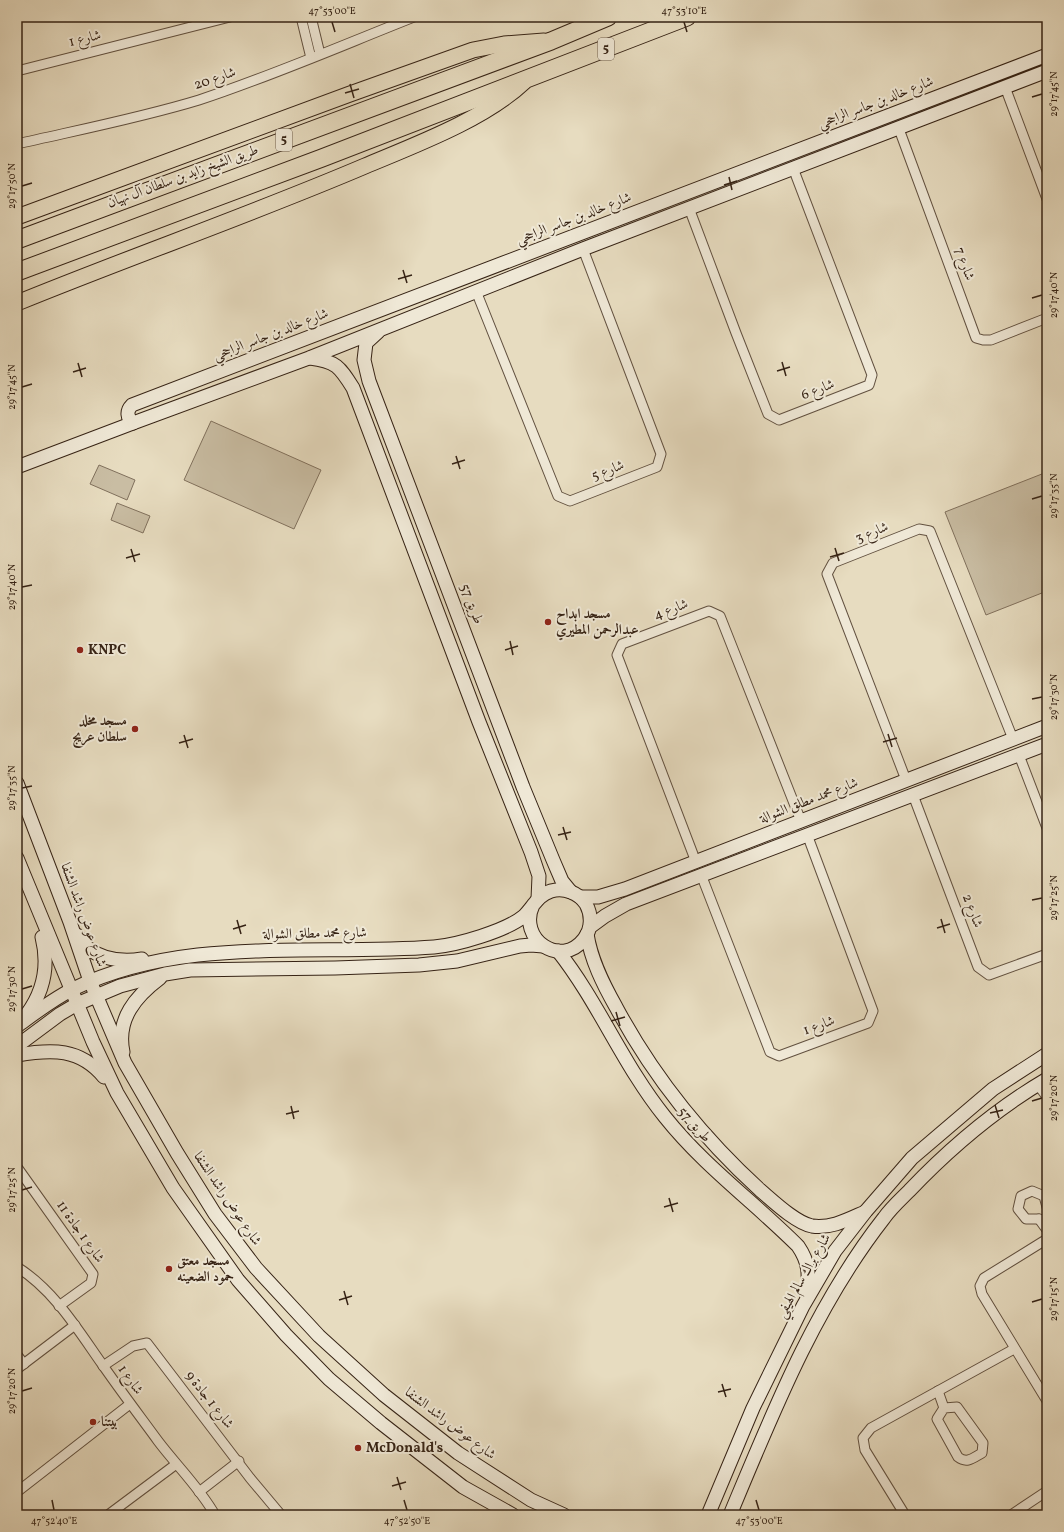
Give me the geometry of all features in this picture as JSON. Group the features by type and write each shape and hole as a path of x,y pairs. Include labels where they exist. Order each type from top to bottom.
{"highway":[{"name":"طريق الشيخ زايد بن سلطان آل نهيان","path":"17,240 551,41 608,17"},
{"name":"5","path":"17,272 525,81 687,17"}],"main road":[{"name":"طريق الشيخ زايد بن سلطان آل نهيان","path":"17,218 350,94 473,50 504,44 551,41"},
{"path":"17,297 114,263 306,191 418,144 498,103 525,81"},
{"path":"17,303 114,263"}],"street":[{"name":"شارع 1","path":"17,71 230,17"},
{"path":"301,17 311,58"},
{"path":"311,17 320,54"},
{"name":"شارع 20","path":"17,144 173,108 227,90 414,17"},
{"name":"شارع خالد بن جاسر الراجحي","path":"133,423 128,414 132,405 1047,55"},
{"path":"17,467 308,358 583,249 1047,71"},
{"path":"1005,87 1047,199"},
{"path":"855,128 853,137 859,144"},
{"name":"شارع 7","path":"899,128 976,338 991,340 1047,318"},
{"path":"830,138 833,141 835,153"},
{"name":"شارع 6","path":"689,208 768,414 779,420 869,385 872,375 793,168"},
{"name":"شارع 5","path":"476,291 558,496 570,501 657,467 661,454 583,249"},
{"name":"طريق 57","path":"382,328 366,344 364,360 369,381 523,787 562,881 576,895"},
{"path":"308,358 328,360 340,368 353,388 539,876 536,902 530,916 530,927 535,938 543,946"},
{"path":"353,388 356,380 365,379 369,381"},
{"name":"شارع 3","path":"906,780 827,574 833,563 919,529 930,531 1013,739"},
{"name":"شارع 4","path":"696,862 617,655 622,644 709,611 720,616 801,821"},
{"name":"شارع محمد مطلق الشوالة","path":"576,895 598,897 625,889 1047,726"},
{"path":"17,1046 60,1014 77,1004 120,986 165,974 190,970 357,968 419,965 457,961 520,946 543,946 558,951 575,947 588,931 605,916 626,904 808,837 1047,744"},
{"path":"1019,755 1047,828"},
{"path":"969,756 966,761 966,766 974,773"},
{"path":"940,767 948,768 950,772 951,777 946,783"},
{"name":"شارع عوض راشد الشنفا","path":"17,783 70,922 90,981 125,1063 177,1153 215,1214 256,1268 319,1336 384,1395 458,1453 531,1500 564,1515"},
{"path":"507,792 511,794 518,793 523,787"},
{"name":"شارع 2","path":"913,795 978,967 990,975 1047,954"},
{"path":"17,800 32,833 38,839"},
{"path":"515,810 519,804 530,803"},
{"name":"شارع 1","path":"702,877 770,1052 780,1056 868,1024 873,1011 808,837"},
{"path":"17,858 93,1042 117,1092 156,1161 238,1280 286,1335 329,1379 380,1423 463,1486 513,1515"},
{"path":"536,902 546,893 556,890 576,895 589,911 588,931"},
{"path":"18,1025 37,1000 44,980 46,967 46,952 34,902"},
{"name":"شارع محمد مطلق الشوالة","path":"18,1025 51,1002 90,981 139,966 200,955 230,952 387,949 446,946 469,940 514,923 524,916 536,902"},
{"path":"70,922 80,940 86,946 98,954 112,959 134,960 176,954 200,955"},
{"name":"طريق 57","path":"588,931 590,949 597,969 621,1018 639,1049 680,1104 744,1175 772,1200 800,1221 812,1226 824,1226 844,1221 866,1211"},
{"path":"357,968 356,959 361,957 432,954 446,946"},
{"name":"طريق 57","path":"558,951 586,989 600,1017 631,1070 665,1117 713,1169 798,1246 806,1257 809,1270 809,1282 803,1306"},
{"path":"125,1063 122,1048 122,1034 126,1014 141,993 165,974"},
{"path":"17,1055 59,1051 78,1057 94,1065 117,1092"},
{"name":"شارع براك سالم الهيفي","path":"708,1515 753,1408 803,1306 834,1251 912,1158 993,1089 1047,1054"},
{"path":"730,1515 748,1471 798,1361 824,1310 849,1267 885,1216 921,1178 968,1134 1042,1082 1047,1097"},
{"path":"665,1117 675,1112 680,1104"},
{"name":"شارع 1 جادة 11","path":"17,1167 93,1274 91,1283 59,1306"},
{"path":"1032,1190 1044,1196 1047,1208 1039,1219 1026,1219 1018,1209 1021,1196 1032,1190"},
{"path":"1039,1219 1047,1230"},
{"path":"1047,1239 984,1278 981,1282 980,1290 1047,1401"},
{"name":"شارع 1","path":"17,1267 39,1284 75,1325 130,1404 176,1465 199,1492 215,1515"},
{"path":"17,1355 20,1366 75,1325"},
{"name":"شارع 1 جادة 9","path":"103,1366 133,1346 147,1343 281,1515"},
{"path":"905,1515 865,1450 863,1438 871,1428 1014,1348"},
{"path":"938,1391 944,1408"},
{"path":"17,1492 130,1404"},
{"path":"957,1407 983,1443 982,1453 969,1461 958,1457 937,1419 944,1408 957,1407"},
{"path":"199,1492 239,1461"},
{"path":"732,1461 738,1470 748,1471"},
{"path":"108,1515 176,1465"},
{"path":"1011,1515 1047,1490"}],"shaded area":[{"path":"211,421 321,470 294,529 184,480"},
{"path":"99,465 135,480 127,500 90,484"},
{"path":"1047,472 1047,591 986,615 945,512"},
{"path":"117,503 150,516 143,533 111,520"}],"place":[{"name":"مسجد ابداح عبدالرحمن المطيري","path":"548,622"},
{"name":"KNPC","path":"80,650"},
{"name":"مسجد مخلد سلطان عريج","path":"135,729"},
{"name":"مسجد معتق حمود الضعينه","path":"169,1269"},
{"name":"بيتنا","path":"93,1422"},
{"name":"McDonald's","path":"358,1448"}]}
